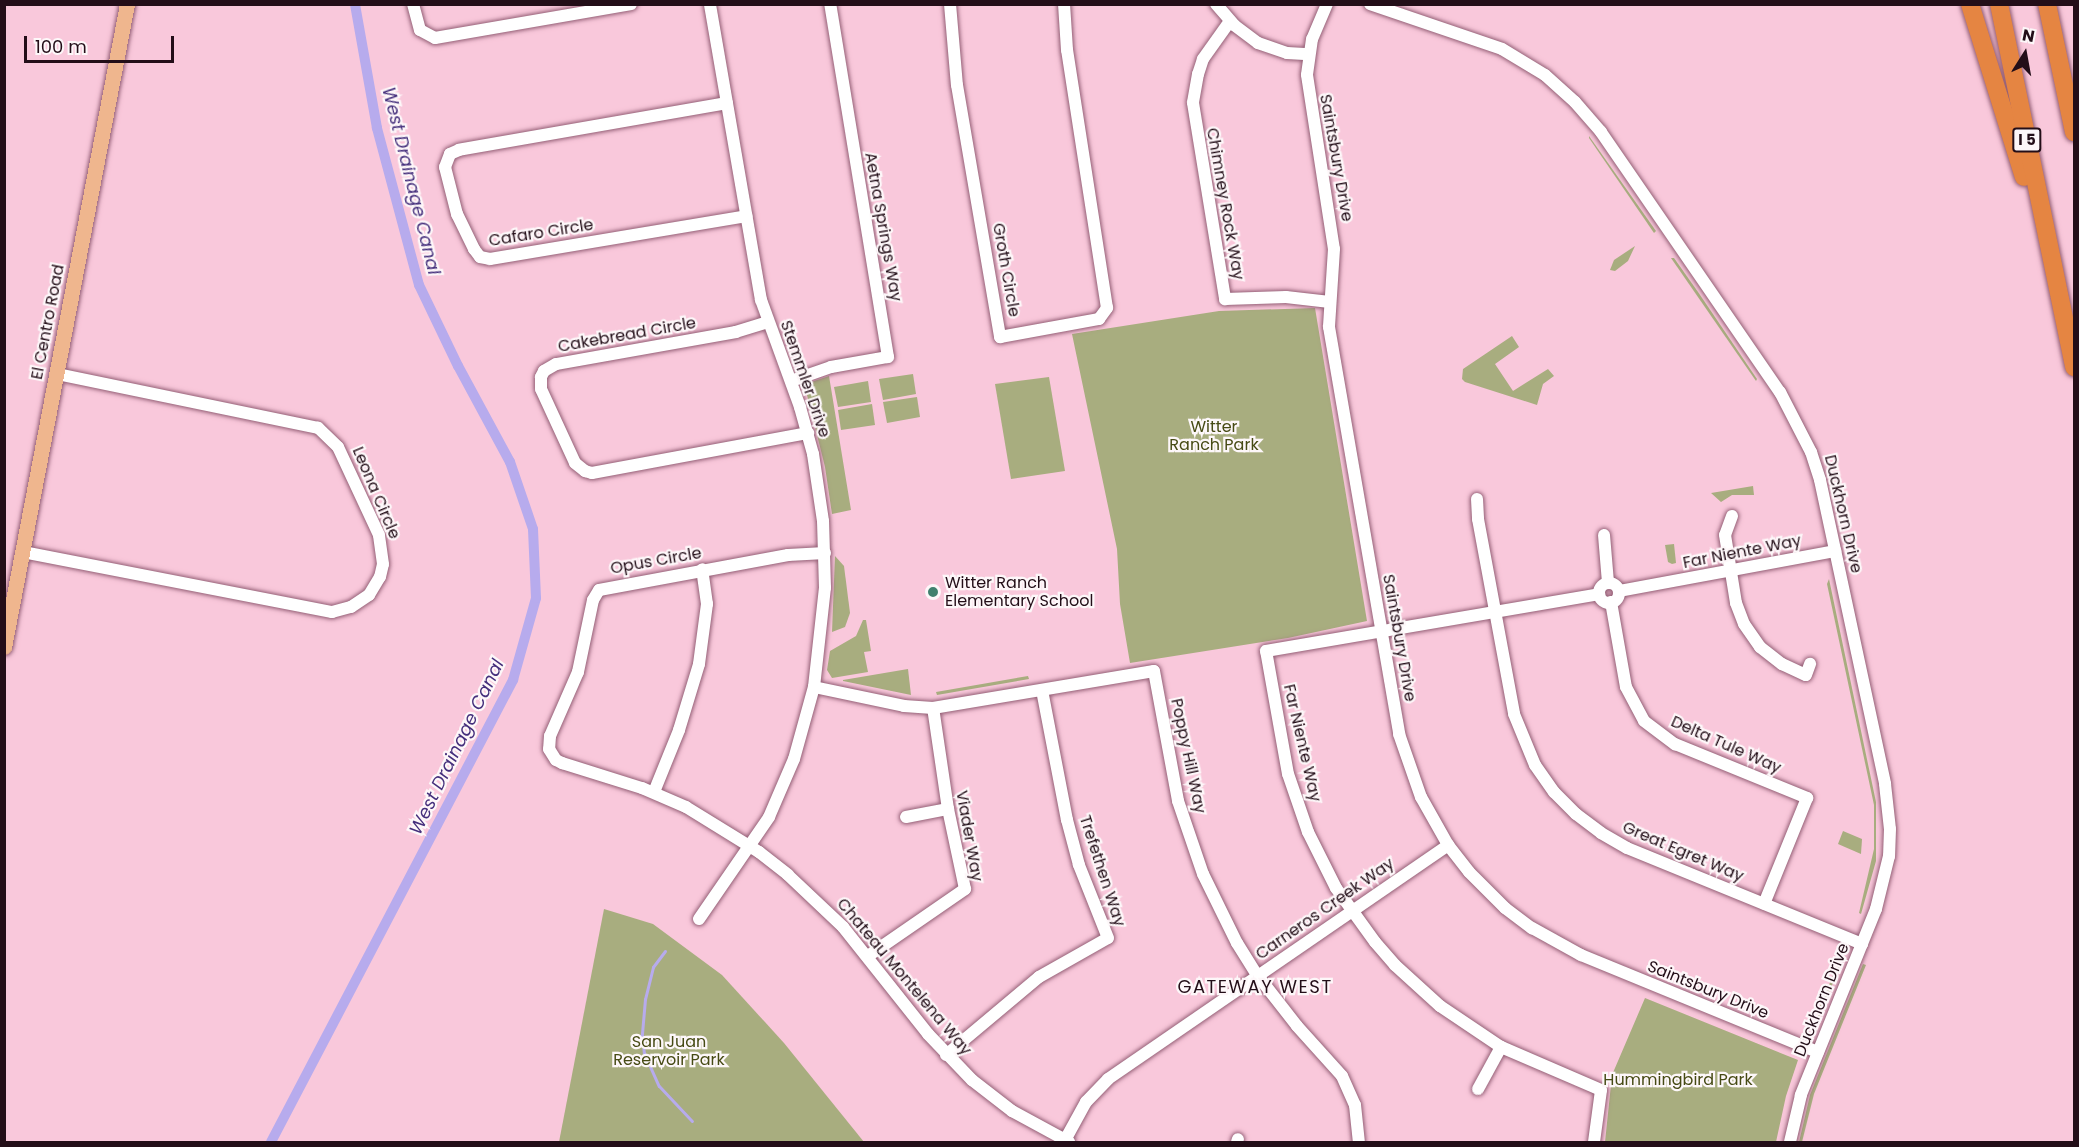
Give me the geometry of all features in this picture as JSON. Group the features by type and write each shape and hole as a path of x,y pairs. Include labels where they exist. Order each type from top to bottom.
{"highway":[{"path":"1970,4 2054,276"},
{"name":"I 5","path":"1999,4 2074,367"},
{"path":"2047,4 2074,132"}],"main road":[{"name":"El Centro Road","path":"4,647 127,4"}],"street":[{"path":"413,4 420,30 435,38 631,4"},
{"name":"Stemmler Drive","path":"699,919 750,845 778,797 796,750 814,687 824,617 825,554 820,492 808,433 792,381 768,322 746,216 710,4"},
{"name":"Aetna Springs Way","path":"792,381 831,367 888,357 830,4"},
{"name":"Groth Circle","path":"951,4 957,85 1000,337 1099,318 1107,308 1067,50 1064,4"},
{"path":"1216,4 1247,36 1271,49 1309,54"},
{"name":"Saintsbury Drive","path":"1327,4 1317,24 1309,54 1308,91 1334,249 1329,327 1399,734 1408,766 1425,806 1448,845 1488,893 1555,943 1818,1052"},
{"name":"Duckhorn Drive","path":"1370,4 1502,49 1545,75 1589,116 1790,408 1811,452 1835,550 1885,784 1890,829 1884,882 1862,944 1801,1095 1790,1143"},
{"name":"Chimney Rock Way","path":"1230,21 1203,59 1193,103 1225,298 1286,297 1329,302"},
{"name":"Cafaro Circle","path":"727,103 459,150 450,154 445,167 451,199 469,240 477,254 490,259 746,216"},
{"name":"Cakebread Circle","path":"768,322 736,332 556,364 544,371 541,377 541,389 575,463 585,471 592,473 777,441 808,433"},
{"name":"Leona Circle","path":"23,552 326,612 342,610 362,601 376,586 383,564 379,535 338,447 318,428 57,374"},
{"name":"Great Egret Way","path":"1477,499 1478,519 1507,681 1520,731 1535,765 1554,792 1576,814 1618,843 1862,944"},
{"path":"1732,516 1725,535 1739,614 1760,647 1782,664 1806,675 1810,664"},
{"path":"1604,535 1608,583"},
{"name":"Far Niente Way","path":"1619,591 1731,572 1835,550"},
{"name":"Opus Circle","path":"750,845 654,792 607,775 562,763 552,755 549,743 578,672 596,593 604,586 788,555 825,554"},
{"path":"654,792 686,711 699,664 707,604 702,569"},
{"path":"1608,583 1615,585 1619,591 1617,598 1611,602 1604,601 1599,594 1602,586 1608,583"},
{"name":"Far Niente Way","path":"1594,1143 1601,1090 1502,1047 1471,1028 1417,986 1375,942 1352,911 1321,860 1297,803 1282,744 1266,651 1599,594"},
{"name":"Delta Tule Way","path":"1611,602 1626,687 1644,721 1675,744 1807,798 1764,904"},
{"name":"Poppy Hill Way","path":"814,687 904,706 933,708 1154,671 1170,764 1189,838 1219,909 1258,976 1297,1026 1342,1076 1355,1105 1359,1143"},
{"name":"Trefethen Way","path":"946,1055 1039,977 1108,938 1087,887 1067,820 1042,690"},
{"name":"Viader Way","path":"868,956 965,890 948,809 933,708"},
{"path":"906,817 948,809"},
{"name":"Chateau Montelena Way","path":"750,845 817,900 868,956 946,1055 972,1080 1005,1106 1066,1142"},
{"name":"Carneros Creek Way","path":"1066,1142 1076,1116 1096,1090 1448,845"},
{"path":"1478,1089 1502,1047"}],"green space":[{"path":"1589,136 1656,231 1654,233 1589,138"},
{"path":"1635,246 1628,261 1615,271 1610,270 1614,260"},
{"path":"1671,258 1674,258 1698,292 1757,379 1756,381"},
{"name":"Witter Ranch Park","path":"1315,308 1367,621 1288,638 1130,663 1120,604 1117,549 1072,334 1219,311"},
{"path":"1512,336 1519,347 1495,364 1513,391 1548,369 1554,376 1543,384 1537,405 1465,382 1462,379 1463,369"},
{"path":"913,374 916,394 883,400 879,379"},
{"path":"829,376 851,510 832,514 825,467 806,391 811,382"},
{"path":"1049,377 1065,471 1011,479 995,384"},
{"path":"868,381 871,402 838,407 834,387"},
{"path":"917,397 920,417 887,423 883,402"},
{"path":"872,404 875,425 841,430 838,410"},
{"path":"1753,486 1754,495 1732,495 1721,502 1711,493"},
{"path":"1674,544 1676,563 1672,564 1668,562 1665,545"},
{"path":"835,556 844,566 850,613 845,627 832,632"},
{"path":"1829,579 1876,802 1876,861 1861,914 1859,913 1874,849 1874,805 1827,584"},
{"path":"863,620 866,620 871,651 864,652 868,672 832,678 827,670 830,651 856,636"},
{"path":"908,669 911,695 843,681 843,680"},
{"path":"1028,676 1029,679 937,695 936,692"},
{"path":"1843,831 1862,839 1861,854 1838,844"},
{"name":"San Juan Reservoir Park","path":"604,909 653,924 722,975 784,1043 864,1142 559,1142"},
{"path":"1841,963 1818,1018 1818,1011 1836,968"},
{"path":"1863,964 1866,965 1814,1094 1802,1142 1799,1142 1810,1095"},
{"name":"Hummingbird Park","path":"1645,998 1798,1060 1786,1096 1776,1142 1605,1142 1612,1075"}],"waterway":[{"name":"West Drainage Canal","path":"271,1142 513,680 536,598 533,529 510,462 458,366 419,285 377,128 355,4"},
{"path":"665,951 653,967 645,999 642,1035 644,1053 659,1086 692,1121"}],"place":[{"name":"Witter Ranch Elementary School","path":"933,592"}],"district":[{"name":"GATEWAY WEST","path":"1255,987"}]}
